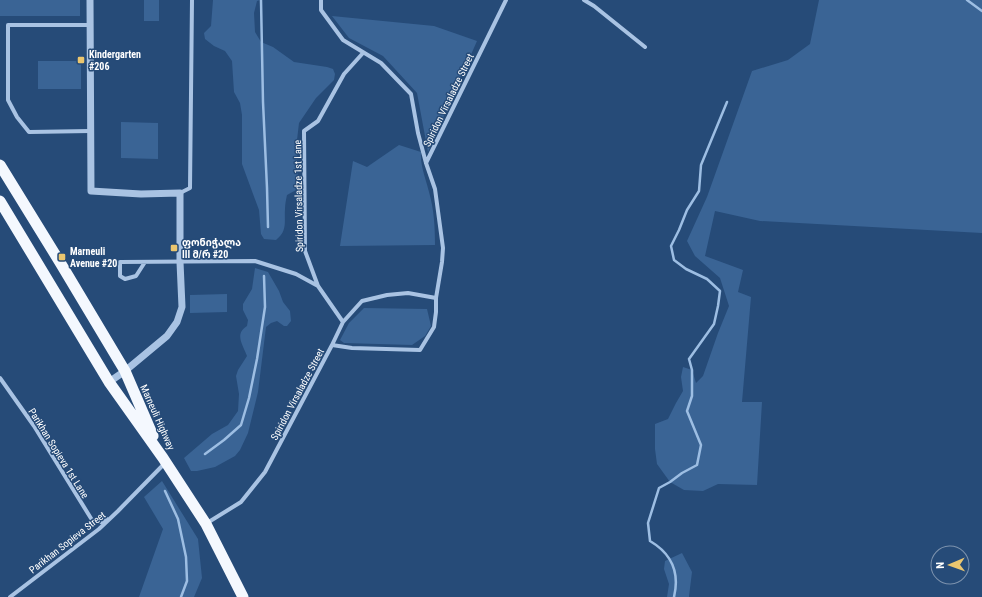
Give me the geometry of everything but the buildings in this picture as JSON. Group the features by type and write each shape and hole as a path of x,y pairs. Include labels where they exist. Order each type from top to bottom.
{"highway":[{"name":"Marneuli Highway","path":"0,165 125,372 164,460"},
{"name":"Marneuli Highway","path":"0,201 109,382 164,460"},
{"path":"164,460 206,524 243,597"}],"street":[{"path":"90,0 91,191 141,194 180,193 190,188 192,0"},
{"path":"321,0 321,10 343,40 381,63 411,94 418,133 426,163"},
{"name":"Spiridon Virsaladze Street","path":"206,524 240,502 266,472 332,345 352,348 420,350 434,327 436,298 443,248 435,189 426,163 506,0"},
{"path":"584,0 594,6 645,47"},
{"path":"90,25 8,25 8,100 17,117 28,132 90,131"},
{"name":"Spiridon Virsaladze 1st Lane","path":"343,322 318,286 305,251 304,131 318,121 344,74 363,53"},
{"path":"109,382 125,372 167,336 177,322 182,307 180,262 180,193"},
{"path":"145,262 136,276 125,280 120,276 120,262 255,261 296,274 318,286"},
{"path":"332,345 343,322 362,301 387,295 408,294 436,298"},
{"name":"Parikhan Sopieva 1st Lane","path":"0,378 34,426 92,520 95,522 101,522 111,517"},
{"name":"Parikhan Sopieva Street","path":"10,597 99,529 118,511 164,460"}],"shaded area":[{"path":"0,0 80,0 80,16 0,16"},
{"path":"144,0 159,0 159,21 144,21"},
{"path":"213,0 260,0 257,1 254,13 255,32 261,42 273,47 294,62 327,67 333,69 335,74 334,80 316,98 299,123 297,140 298,189 287,195 284,229 280,237 276,240 264,239 261,234 259,210 242,164 242,115 240,103 234,92 232,61 225,51 214,46 205,39 204,33 211,26"},
{"path":"819,0 982,0 982,233 760,221 715,211 705,256 743,270 738,292 751,297 742,402 762,402 757,485 718,484 703,491 684,490 670,482 657,464 655,449 655,424 668,419 683,391 681,377 683,367 692,370 696,383 703,376 729,306 720,278 695,256 687,241 707,197 752,71 788,60 810,44"},
{"path":"332,16 434,26 477,41 428,152 417,93 383,56 349,38"},
{"path":"38,61 81,61 81,89 38,89"},
{"path":"121,122 158,123 158,159 121,158"},
{"path":"399,145 421,152 422,167 431,198 433,211 435,245 340,246 353,161 367,167"},
{"path":"255,268 268,272 279,291 283,302 290,311 291,321 287,326 284,326 277,321 266,327 258,392 248,433 240,450 235,456 215,467 191,471 184,458 212,434 228,425 238,411 239,394 236,376 247,356 240,336 243,329 247,326 248,320 243,310 243,304 252,289"},
{"path":"227,294 227,312 190,313 190,295"},
{"path":"364,308 427,309 431,326 425,336 412,345 344,343 340,340 349,323"},
{"path":"162,481 198,539 202,578 194,597 139,597 163,529 144,497"},
{"path":"682,553 692,572 689,597 667,597 669,584 664,569 665,561"}],"waterway":[{"path":"261,0 268,227"},
{"path":"967,0 982,11"},
{"path":"674,597 676,588 675,572 669,558 658,546 650,541 648,523 659,488 697,465 701,445 687,411 692,396 692,370 689,359 714,324 720,291 707,279 686,269 674,260 671,246 687,210 699,191 701,165 727,102"},
{"path":"205,454 241,425 249,398 257,359 265,307 264,276"},
{"path":"165,491 178,519 186,557 187,581 181,597"}],"place":[{"name":"Kindergarten #206","path":"81,60"},
{"name":"ფონიჭალა III მ/რ #20","path":"174,248"},
{"name":"Marneuli Avenue #20","path":"62,257"}]}
